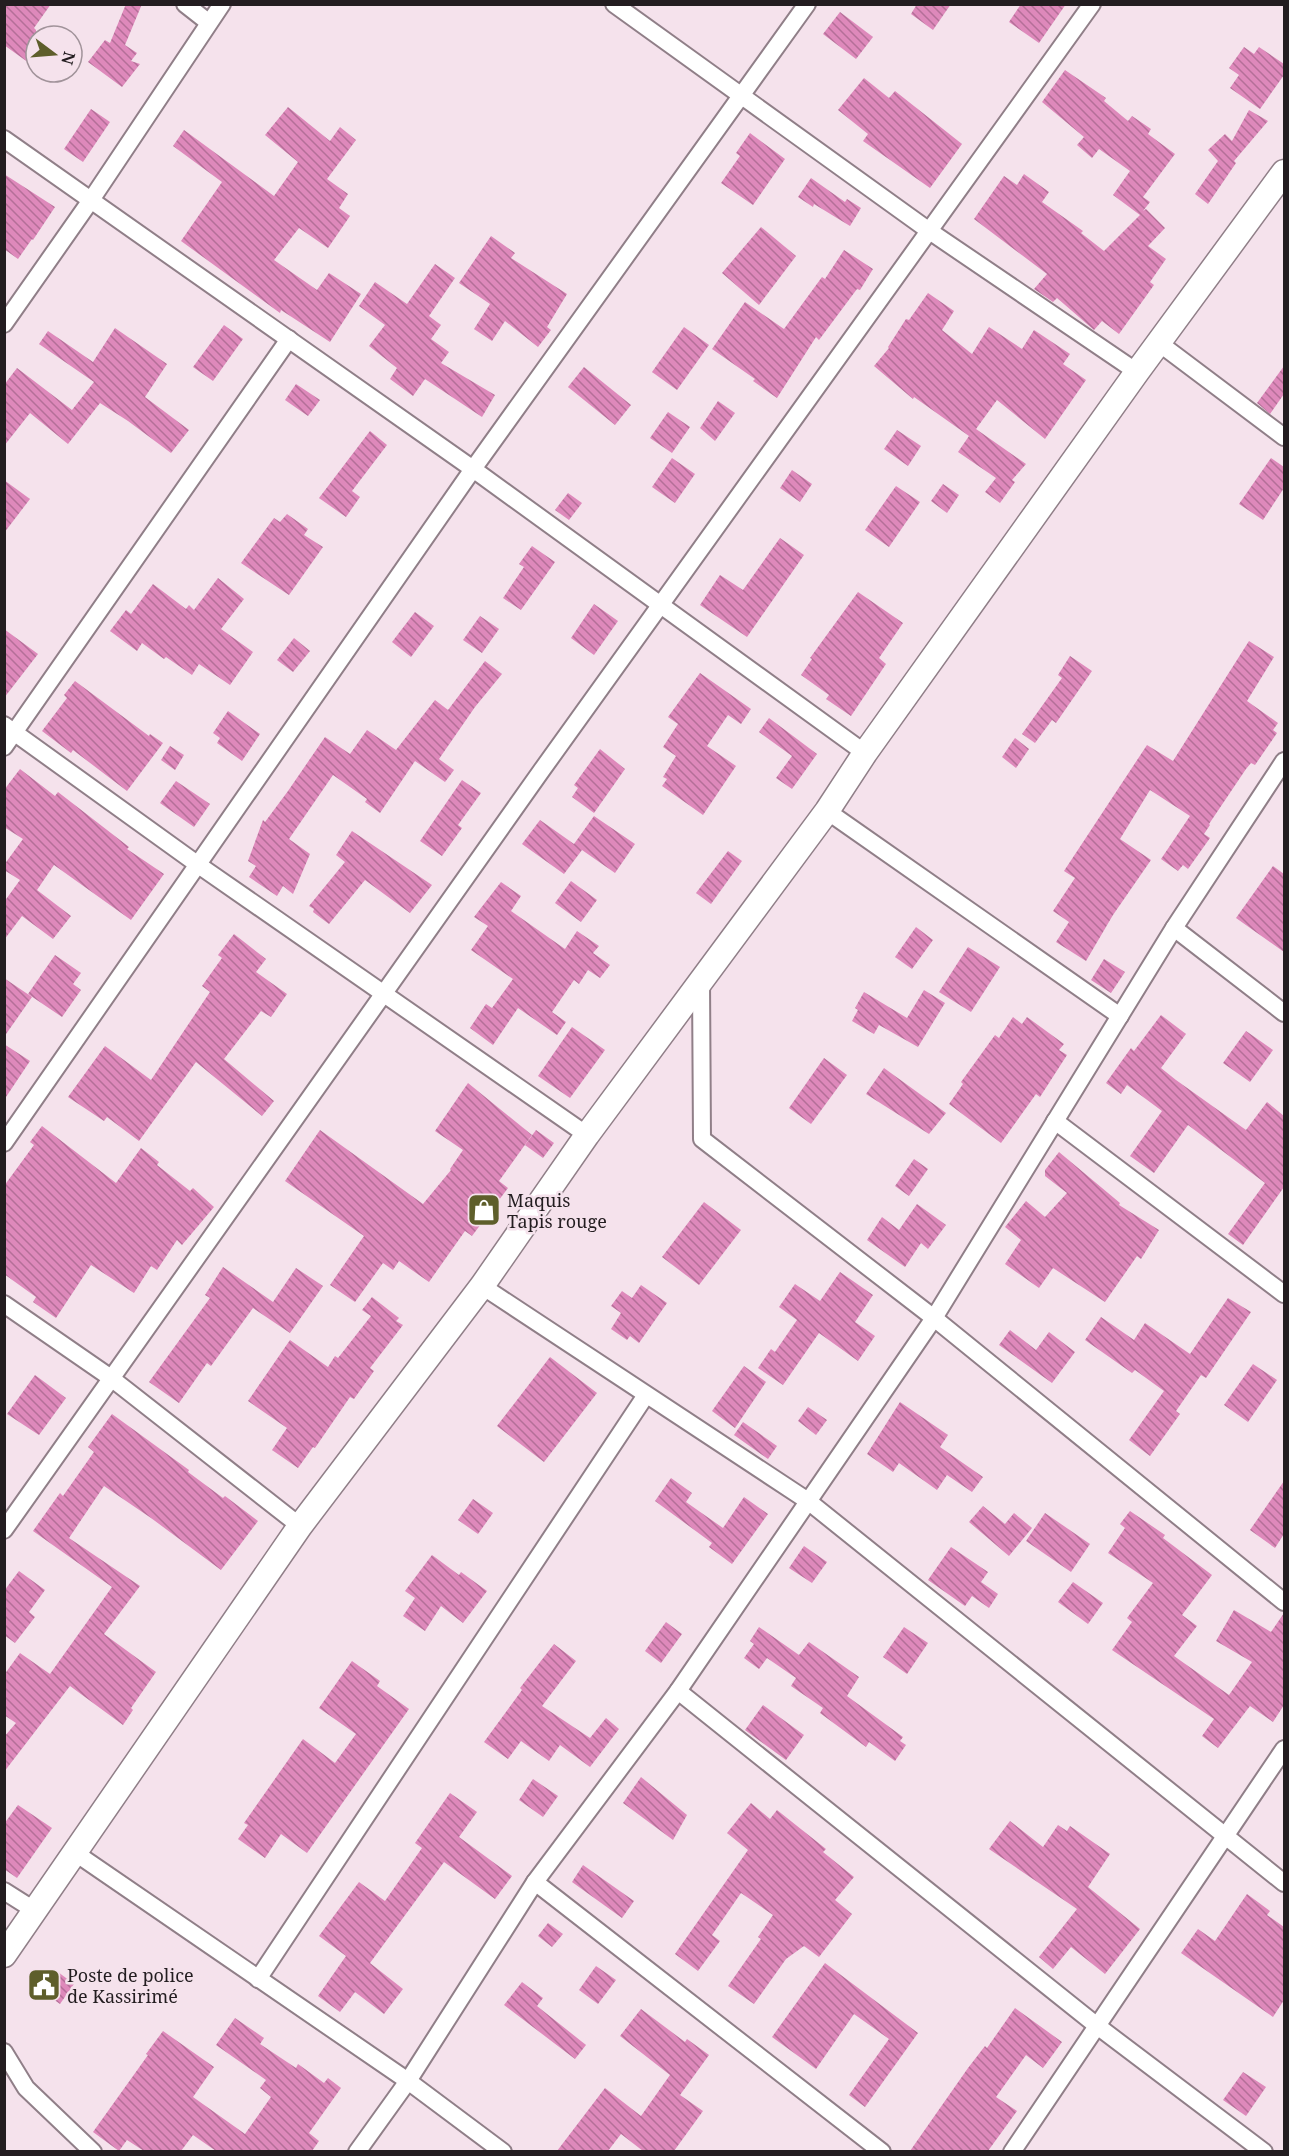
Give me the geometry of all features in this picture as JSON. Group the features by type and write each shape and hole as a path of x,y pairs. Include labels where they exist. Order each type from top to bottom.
{"street":[{"path":"185,4 208,22"},
{"path":"4,324 91,200 222,4"},
{"path":"614,4 928,230 1137,372"},
{"path":"4,1143 473,469 807,4"},
{"path":"4,1530 661,604 1092,4"},
{"path":"4,139 473,469 865,753"},
{"path":"4,1955 300,1526 482,1286 587,1135 827,811 865,753 1137,372 1284,172"},
{"path":"4,747 10,729 289,339"},
{"path":"1159,343 1284,437"},
{"path":"10,729 197,864 587,1135"},
{"path":"357,2151 408,2081 535,1882 678,1691 934,1318 1174,928 1284,761"},
{"path":"827,811 1120,1016"},
{"path":"1174,928 1284,1013"},
{"path":"701,981 702,1139 934,1318 1284,1602"},
{"path":"1055,1121 1284,1294"},
{"path":"482,1286 808,1502 1284,1883"},
{"path":"4,1304 111,1378 300,1526"},
{"path":"258,1979 646,1395"},
{"path":"678,1691 1096,2025 1264,2151"},
{"path":"1012,2151 1284,1749"},
{"path":"74,1852 408,2081 502,2151"},
{"path":"535,1882 882,2151"},
{"path":"4,1891 34,1910"},
{"path":"4,2052 26,2088 93,2151"}],"building":[{"path":"4,4 51,4 37,24 24,24 24,59 4,45"},
{"path":"126,4 142,4 125,45 137,53 131,61 140,64 122,87 88,62 105,40 110,43"},
{"path":"917,4 951,4 933,30 911,14"},
{"path":"1021,4 1066,4 1039,43 1009,22"},
{"path":"840,12 873,37 856,59 823,34"},
{"path":"1244,47 1254,54 1259,47 1284,64 1284,75 1260,109 1230,88 1239,75 1229,68"},
{"path":"1065,70 1106,98 1104,101 1128,121 1132,116 1151,129 1148,134 1175,154 1143,197 1150,202 1143,211 1146,209 1165,228 1148,246 1166,259 1150,282 1154,285 1119,334 1102,321 1094,330 1057,298 1053,302 1034,289 1047,274 974,219 1004,176 1017,185 1024,174 1049,192 1042,202 1083,231 1081,233 1104,251 1140,215 1113,195 1130,171 1099,149 1092,158 1077,145 1084,137 1042,102"},
{"path":"864,78 889,98 895,91 962,144 930,188 863,141 868,134 838,110"},
{"path":"288,107 330,141 340,127 356,140 327,179 348,194 339,208 350,216 328,248 299,228 274,260 317,290 329,273 361,294 330,342 281,310 280,313 181,241 222,182 173,146 184,130 274,196 298,162 265,135"},
{"path":"91,109 110,122 83,162 64,149"},
{"path":"1249,110 1268,121 1234,161 1236,163 1208,204 1195,194 1218,161 1208,150 1225,134 1232,141"},
{"path":"750,133 785,159 753,205 721,183 740,156 736,153"},
{"path":"4,174 55,207 18,259 4,249"},
{"path":"811,178 845,202 847,199 861,208 850,226 798,197"},
{"path":"761,227 796,256 759,305 722,273"},
{"path":"491,236 515,253 511,258 567,294 547,327 551,330 538,347 505,321 492,341 474,329 490,304 459,283"},
{"path":"844,250 873,269 860,290 857,289 819,340 816,337 777,398 753,381 755,379 712,349 745,302 784,329 822,277 825,279"},
{"path":"435,264 455,278 429,316 441,325 431,339 449,352 441,363 495,395 482,417 425,379 413,396 390,379 397,368 369,346 385,325 359,306 375,282 407,304"},
{"path":"928,293 954,311 942,330 972,354 989,327 1022,349 1034,330 1070,354 1063,364 1086,380 1045,439 997,400 976,429 1026,464 1012,480 1015,482 1000,503 985,492 996,478 958,452 969,436 914,397 913,399 874,366 889,348 906,319 909,320"},
{"path":"224,325 243,339 213,381 193,367"},
{"path":"684,327 709,345 677,390 652,372"},
{"path":"115,328 167,364 145,397 189,430 171,453 100,403 68,444 30,413 4,446 4,385 17,368 72,410 94,382 39,344 48,331 93,362"},
{"path":"1284,366 1284,394 1270,414 1257,403"},
{"path":"584,367 631,405 615,425 568,387"},
{"path":"296,384 320,400 308,416 285,400"},
{"path":"718,401 735,413 715,441 700,428"},
{"path":"668,412 690,427 672,453 650,438"},
{"path":"897,430 921,446 908,466 884,449"},
{"path":"370,431 387,445 352,491 360,497 346,517 319,498"},
{"path":"672,458 695,474 675,503 652,487"},
{"path":"1271,458 1284,467 1284,488 1263,520 1239,504"},
{"path":"792,470 812,484 800,502 780,488"},
{"path":"4,480 30,499 4,533"},
{"path":"943,484 959,495 947,513 931,501"},
{"path":"896,486 920,502 889,547 865,530"},
{"path":"568,493 582,503 569,520 555,510"},
{"path":"287,514 308,529 304,535 323,547 289,595 241,563 274,518 280,522"},
{"path":"780,538 804,555 747,637 700,605 720,575 743,590"},
{"path":"532,546 555,562 521,610 503,598 524,567 519,564"},
{"path":"218,578 244,599 221,629 253,652 230,685 199,664 192,675 142,643 137,651 110,631 126,610 131,614 153,584 186,609 189,605 194,610"},
{"path":"858,592 903,623 879,658 886,664 851,716 826,699 829,695 801,675 812,659 810,658"},
{"path":"594,604 618,621 594,655 571,638"},
{"path":"415,612 434,626 411,657 392,642"},
{"path":"480,616 499,629 482,653 463,640"},
{"path":"4,629 38,654 4,698"},
{"path":"294,638 310,651 293,672 277,660"},
{"path":"1249,641 1274,657 1247,701 1278,723 1273,730 1277,733 1255,765 1251,763 1246,769 1209,824 1204,834 1210,838 1188,869 1183,865 1178,871 1161,859 1190,816 1150,790 1120,839 1151,860 1113,915 1086,961 1056,942 1069,922 1053,911 1075,878 1064,871 1147,745 1173,761"},
{"path":"1070,656 1092,671 1056,723 1052,720 1035,743 1022,734 1062,678 1058,675"},
{"path":"485,661 502,674 475,707 439,759 454,770 445,782 415,761 380,813 365,802 367,799 333,775 289,839 310,854 293,894 283,886 277,896 249,877 256,866 248,861 263,820 265,822 325,737 350,754 367,730 396,750 435,700 448,710"},
{"path":"700,673 751,709 741,724 728,715 707,746 736,766 703,815 662,786 667,779 663,777 676,756 663,747 678,724 668,717"},
{"path":"75,681 149,736 150,734 163,743 127,791 73,750 71,753 42,731 67,698 64,695"},
{"path":"228,711 260,734 242,761 217,743 220,738 213,733"},
{"path":"769,718 817,754 792,789 776,778 792,756 759,732"},
{"path":"1015,738 1029,749 1016,768 1002,757"},
{"path":"170,746 184,755 175,770 161,760"},
{"path":"600,749 625,769 594,813 572,797 578,788 574,785"},
{"path":"20,769 55,796 58,792 129,847 127,849 164,874 131,920 54,865 37,890 71,916 53,939 22,916 4,940 4,902 20,880 4,870 4,865 23,839 4,827 4,790"},
{"path":"462,780 481,793 458,825 462,828 442,856 420,841"},
{"path":"176,781 210,804 194,827 160,803"},
{"path":"594,816 635,844 615,873 582,850 564,874 522,844 540,820 574,844"},
{"path":"352,831 432,885 410,913 365,880 329,924 313,912 314,909 309,906 345,862 336,855"},
{"path":"728,851 742,861 711,904 696,893"},
{"path":"1273,866 1284,874 1284,952 1236,918"},
{"path":"571,881 597,900 581,922 555,903"},
{"path":"501,882 521,896 511,911 565,949 577,931 599,946 593,953 610,965 600,978 588,970 579,984 574,980 552,1012 566,1022 557,1035 518,1008 493,1045 470,1028 486,1004 492,1008 513,979 471,950 488,926 474,917"},
{"path":"916,927 933,940 912,969 895,957"},
{"path":"234,934 266,959 256,972 287,994 271,1017 261,1011 224,1059 274,1101 262,1116 196,1062 139,1141 107,1117 104,1121 68,1097 105,1046 151,1080 210,992 202,986 222,958 218,955"},
{"path":"968,947 1000,967 971,1012 939,992"},
{"path":"55,955 81,973 73,984 81,990 62,1017 28,994"},
{"path":"1104,959 1125,972 1111,993 1091,980"},
{"path":"4,978 32,997 4,1037"},
{"path":"924,990 945,1003 918,1047 879,1025 874,1034 852,1021 858,1010 855,1008 864,992 907,1018"},
{"path":"1161,1015 1186,1034 1161,1068 1246,1130 1267,1102 1284,1116 1284,1187 1243,1245 1228,1234 1265,1183 1188,1125 1154,1173 1130,1156 1162,1111 1127,1085 1121,1094 1106,1083 1131,1048 1134,1051"},
{"path":"1013,1017 1022,1024 1027,1017 1064,1044 1059,1050 1067,1055 1040,1097 1036,1094 1001,1143 949,1104 963,1084 961,1082 995,1035 999,1038"},
{"path":"572,1027 605,1050 570,1098 538,1076"},
{"path":"1246,1031 1273,1050 1250,1082 1223,1063"},
{"path":"4,1044 30,1061 4,1100"},
{"path":"824,1058 847,1075 811,1124 789,1108"},
{"path":"884,1068 946,1113 929,1134 866,1094"},
{"path":"468,1083 532,1135 499,1181 508,1188 472,1236 465,1231 429,1282 399,1261 393,1270 383,1263 355,1302 330,1285 364,1236 285,1181 320,1130 423,1204 451,1170 463,1150 435,1131"},
{"path":"42,1126 116,1183 141,1148 159,1162 157,1165 190,1191 193,1188 214,1207 182,1245 177,1240 157,1270 151,1266 134,1293 91,1265 56,1318 33,1302 36,1297 4,1274 4,1186 34,1145 30,1142"},
{"path":"536,1130 554,1143 543,1158 525,1145"},
{"path":"1059,1152 1120,1203 1119,1205 1159,1230 1141,1259 1137,1256 1105,1302 1053,1268 1039,1288 1005,1264 1021,1240 1005,1227 1026,1201 1045,1217 1067,1193 1045,1176 1045,1170"},
{"path":"914,1159 928,1169 909,1196 895,1186"},
{"path":"704,1202 741,1230 699,1285 662,1257"},
{"path":"917,1204 946,1225 928,1249 921,1243 905,1267 867,1240 882,1217 899,1230"},
{"path":"223,1267 273,1302 296,1268 323,1286 290,1333 253,1308 211,1366 207,1363 179,1403 149,1382 210,1298 205,1295"},
{"path":"840,1272 873,1295 855,1322 875,1336 858,1361 819,1333 783,1385 758,1368 771,1349 775,1352 797,1320 779,1307 795,1284 820,1301"},
{"path":"641,1285 667,1303 639,1343 630,1336 627,1340 611,1329 621,1313 611,1306 622,1291 632,1298"},
{"path":"372,1297 399,1318 396,1321 403,1325 370,1368 374,1371 354,1399 350,1397 315,1448 313,1447 298,1468 272,1450 287,1428 248,1401 290,1340 328,1367 335,1356 338,1358 371,1316 362,1310"},
{"path":"1228,1298 1251,1312 1206,1378 1201,1375 1176,1411 1180,1414 1150,1456 1129,1440 1164,1391 1135,1370 1132,1373 1085,1340 1101,1317 1134,1340 1145,1323 1190,1354"},
{"path":"1010,1330 1036,1350 1049,1332 1075,1352 1052,1383 999,1345"},
{"path":"550,1357 597,1393 544,1462 497,1426"},
{"path":"1253,1364 1277,1380 1248,1422 1224,1405"},
{"path":"744,1366 766,1382 735,1428 712,1411"},
{"path":"35,1375 66,1398 39,1435 7,1414"},
{"path":"900,1402 948,1435 940,1447 983,1477 972,1492 947,1475 937,1490 899,1463 893,1472 867,1454"},
{"path":"808,1407 827,1420 816,1435 798,1421"},
{"path":"112,1414 189,1470 188,1472 223,1498 225,1496 258,1521 221,1570 104,1486 69,1538 140,1586 104,1634 156,1672 131,1708 133,1710 123,1725 70,1686 4,1772 4,1737 16,1723 4,1715 4,1675 20,1653 50,1674 112,1587 33,1531 60,1493 63,1496 94,1452 88,1447"},
{"path":"743,1422 777,1446 768,1459 734,1435"},
{"path":"671,1478 692,1493 686,1502 723,1528 744,1497 768,1514 732,1564 709,1547 712,1543 655,1501"},
{"path":"1284,1481 1284,1534 1275,1548 1250,1530"},
{"path":"473,1499 493,1513 478,1534 458,1520"},
{"path":"983,1506 1005,1524 1014,1513 1032,1528 1009,1556 969,1522"},
{"path":"1130,1511 1165,1535 1163,1538 1212,1575 1182,1615 1197,1626 1174,1656 1229,1695 1252,1662 1216,1641 1234,1610 1271,1632 1284,1613 1284,1705 1273,1722 1250,1706 1218,1748 1202,1736 1214,1719 1112,1650 1132,1622 1127,1618 1153,1583 1108,1553 1125,1528 1120,1524"},
{"path":"1045,1513 1090,1544 1071,1572 1026,1541"},
{"path":"804,1546 827,1562 812,1583 789,1568"},
{"path":"951,1547 988,1572 981,1582 998,1594 989,1608 972,1596 965,1606 928,1580"},
{"path":"432,1555 459,1575 461,1572 487,1591 463,1623 441,1606 425,1631 403,1616 415,1598 405,1591"},
{"path":"19,1571 45,1590 29,1612 35,1617 15,1643 4,1635 4,1591"},
{"path":"1073,1582 1103,1603 1088,1624 1058,1602"},
{"path":"666,1622 682,1634 661,1663 645,1651"},
{"path":"759,1627 799,1655 809,1642 859,1677 847,1696 903,1737 900,1741 906,1745 895,1761 869,1742 866,1747 820,1713 823,1708 791,1686 796,1678 767,1658 759,1669 744,1658 754,1644 750,1641"},
{"path":"904,1627 928,1643 907,1674 883,1657"},
{"path":"554,1644 576,1661 542,1706 590,1738 606,1718 619,1729 590,1767 560,1745 549,1761 521,1741 508,1759 484,1742 522,1690 520,1688"},
{"path":"352,1661 380,1681 377,1686 409,1709 307,1853 281,1834 265,1858 238,1839 248,1825 244,1823 303,1739 335,1763 356,1734 319,1708"},
{"path":"763,1705 804,1735 786,1760 745,1730"},
{"path":"641,1777 687,1815 673,1840 623,1803"},
{"path":"533,1779 558,1796 543,1817 519,1800"},
{"path":"450,1793 477,1812 459,1837 512,1876 495,1899 444,1862 370,1963 403,1989 384,2014 355,1992 340,2012 318,1996 346,1956 319,1936 359,1882 385,1901 422,1848 415,1843"},
{"path":"751,1803 770,1819 777,1810 826,1849 823,1852 854,1877 835,1900 852,1914 819,1957 804,1946 786,1959 754,2004 728,1986 761,1939 758,1937 773,1915 741,1893 712,1935 720,1941 698,1971 675,1954 748,1850 727,1833"},
{"path":"18,1805 52,1828 17,1878 4,1869 4,1824"},
{"path":"1010,1821 1043,1847 1058,1825 1067,1831 1070,1826 1110,1854 1088,1887 1140,1929 1105,1974 1071,1947 1053,1969 1039,1957 1077,1909 989,1849"},
{"path":"583,1865 634,1901 622,1918 572,1882"},
{"path":"1247,1894 1270,1911 1267,1915 1284,1927 1284,2000 1273,2017 1181,1953 1198,1929 1215,1941"},
{"path":"548,1923 563,1934 552,1947 538,1936"},
{"path":"825,1963 918,2033 865,2107 849,2095 889,2039 854,2014 816,2069 772,2037"},
{"path":"596,1966 616,1980 598,2004 579,1990"},
{"path":"58,1972 74,1984 60,2004 43,1992"},
{"path":"522,1982 543,1998 537,2006 586,2045 575,2059 504,2005"},
{"path":"1015,2008 1062,2042 1043,2068 1026,2055 996,2097 1017,2111 988,2151 910,2151 968,2068 985,2046 987,2048"},
{"path":"641,2009 685,2042 687,2039 709,2055 680,2095 703,2111 674,2151 643,2151 621,2134 608,2151 557,2151 605,2088 641,2116 670,2075 620,2036"},
{"path":"235,2018 264,2038 260,2044 296,2068 298,2064 324,2083 328,2078 341,2088 309,2133 319,2141 312,2151 216,2151 193,2135 181,2151 144,2151 127,2140 119,2151 93,2132 163,2031 214,2067 193,2097 245,2134 271,2097 260,2088 266,2080 216,2045"},
{"path":"1243,2072 1266,2087 1246,2116 1223,2100"}],"place":[{"name":"Maquis Tapis rouge","path":"484,1210"},
{"name":"Poste de police de Kassirimé","path":"44,1985"}]}
